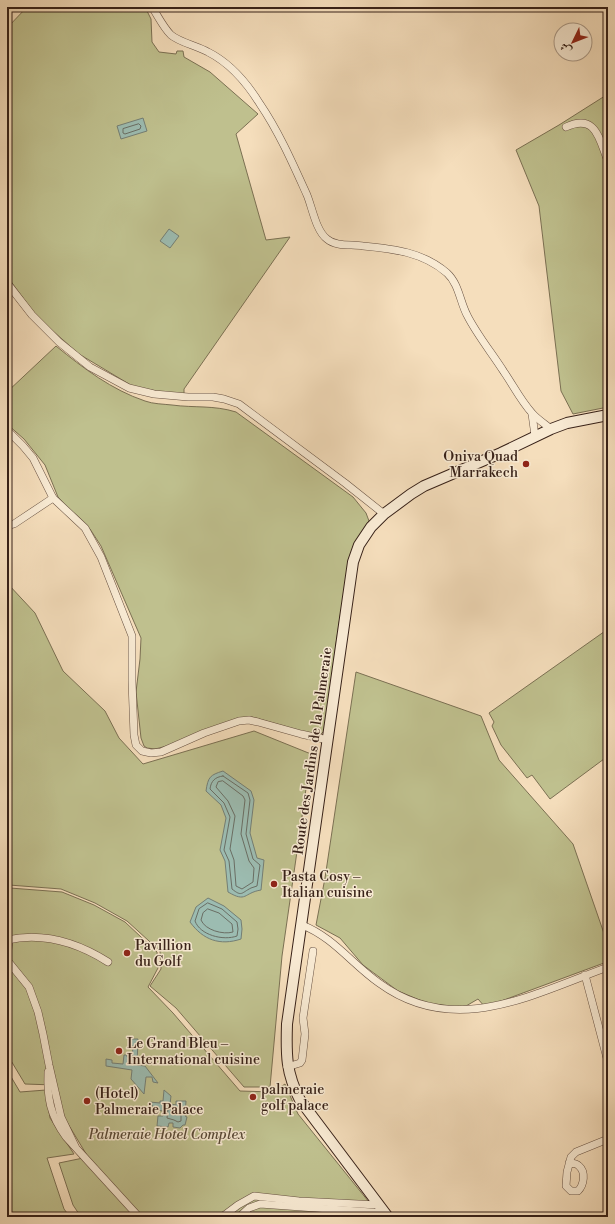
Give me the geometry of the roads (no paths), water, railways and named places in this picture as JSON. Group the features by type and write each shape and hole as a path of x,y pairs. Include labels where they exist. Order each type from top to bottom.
{"street":[{"path":"152,7 164,27 171,35 208,52 226,63 248,86 274,126 308,197 321,232 327,239 334,243 344,245 407,252 420,256 448,274 454,283 472,324 532,414 551,429"},
{"path":"566,127 576,122 583,122 593,127 608,161"},
{"path":"7,283 32,316 90,367 130,388 141,392 188,397 212,397 239,404 384,514"},
{"path":"532,414 535,436"},
{"name":"Route des Jardins de la Palmeraie","path":"386,1215 300,1100 292,1085 287,1067 286,1049 287,1024 353,562 359,544 371,527 384,514 424,486 501,453 551,429 567,423 608,415"},
{"path":"7,430 23,446 32,458 53,498 85,528 101,557 130,629 132,644 134,736 136,745 142,751 151,753 161,752 210,730 239,721 249,720 328,740"},
{"path":"7,526 14,524 53,498"},
{"path":"302,925 313,929 335,944 380,984 416,1004 449,1010 484,1009 535,994 608,967"},
{"path":"108,962 93,952 74,944 57,940 33,937 8,940 7,960 29,987 38,1012 48,1065 61,1117 75,1146 139,1217"},
{"path":"287,1067 300,1063 302,1060 305,1034 303,1018 312,951"},
{"path":"585,976 608,1062"},
{"path":"569,1163 571,1157 576,1152 608,1138"},
{"path":"222,1217 238,1205 254,1196 299,1204 386,1215"},
{"path":"238,1217 249,1208 260,1204 378,1205"}],"water":[{"path":"143,118 147,131 121,139 117,126"},
{"path":"169,229 179,236 170,248 160,241"},
{"path":"223,771 251,791 254,800 250,833 257,858 264,860 261,890 242,897 228,892 225,861 220,850 226,818 221,805 206,791 210,777"},
{"path":"208,898 224,906 241,920 241,939 226,942 212,940 200,933 190,922 196,907"},
{"path":"131,1039 138,1039 137,1065 145,1066 158,1083 153,1082 152,1077 146,1077 144,1094 131,1079 132,1070 106,1066 106,1059 112,1060 112,1063 123,1064 124,1055 127,1055 127,1057 132,1057 133,1047 131,1044"},
{"path":"164,1090 171,1096 170,1104 176,1105 176,1101 186,1101 185,1116 187,1117 185,1125 180,1128 173,1127 173,1123 169,1123 168,1127 157,1126 158,1116 163,1116 163,1111 155,1110 150,1102 160,1103 160,1101 163,1101"}],"place":[{"name":"Oniva Quad Marrakech","path":"526,464"},
{"name":"Pasta Cosy – Italian cuisine","path":"274,884"},
{"name":"Pavillion du Golf","path":"127,953"},
{"name":"Le Grand Bleu – International cuisine","path":"119,1051"},
{"name":"palmeraie golf palace","path":"253,1097"},
{"name":"(Hotel) Palmeraie Palace","path":"87,1101"}],"park label":[{"name":"Palmeraie Hotel Complex","path":"167,1134"}]}
